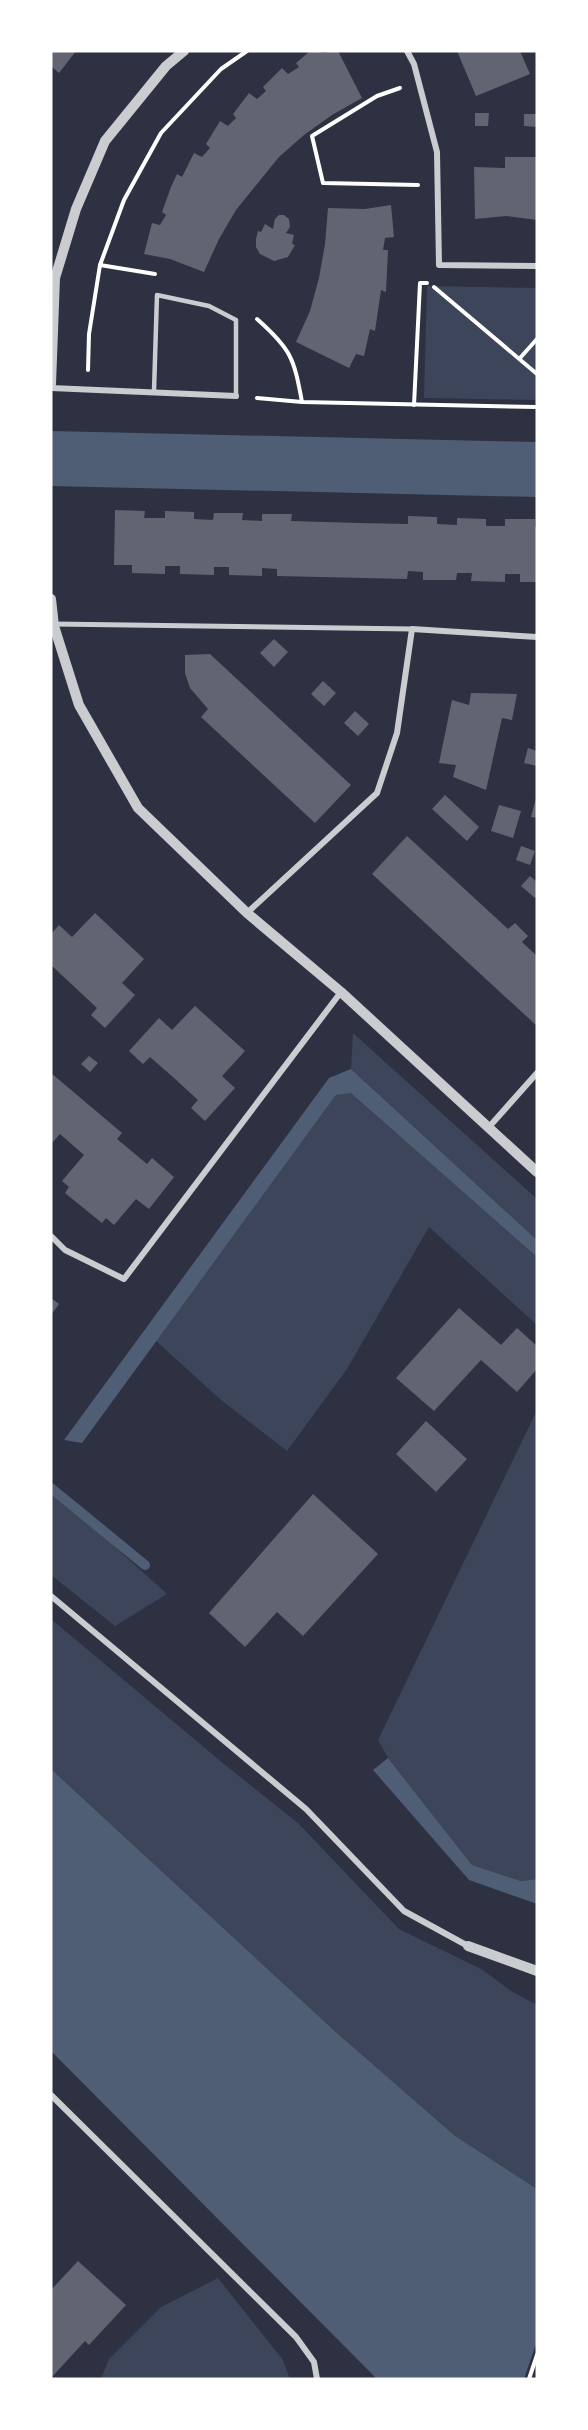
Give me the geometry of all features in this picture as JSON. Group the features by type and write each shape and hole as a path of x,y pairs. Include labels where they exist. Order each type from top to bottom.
{"street":[{"path":"184,51 166,66 105,141 76,209 55,278 51,386 88,390 236,396"},
{"path":"407,51 414,64 437,152 439,266 537,266"},
{"path":"51,599 53,625 79,705 138,808 248,913 341,992 537,1172"},
{"path":"53,625 412,629 537,637"},
{"path":"248,913 377,793 397,733 412,629"},
{"path":"51,1236 65,1250 124,1279 341,992"},
{"path":"489,1127 537,1073"},
{"path":"51,1596 306,1809 404,1911 468,1946 537,1971"},
{"path":"51,2095 296,2337 314,2362 317,2379"}],"lane":[{"path":"154,391 157,295 209,306 236,320 236,396"}],"path":[{"path":"88,390 89,334 100,265 124,200 161,133 221,69 247,51"},
{"path":"418,82 377,96 312,136 323,183 438,186"},
{"path":"414,405 420,282 429,283 537,374"},
{"path":"520,358 537,339"},
{"path":"236,396 293,402 537,407"},
{"path":"529,2379 537,2355"}],"shaded area":[{"path":"427,286 537,288 537,400 424,398"},
{"path":"51,431 537,442 537,497 51,486"},
{"path":"353,1033 537,1199 537,1240 351,1069"},
{"path":"351,1069 537,1240 537,1257 351,1093 336,1095 82,1443 64,1440 329,1078"},
{"path":"351,1092 537,1257 537,1325 429,1227 347,1369 287,1451 221,1400 156,1341 336,1095"},
{"path":"537,1410 537,1879 521,1881 472,1865 388,1758 378,1740"},
{"path":"51,1489 167,1594 115,1626 51,1575"},
{"path":"51,1619 298,1823 399,1929 483,1970 511,1991 537,2005 537,2189 454,2135 337,2033 51,1769"},
{"path":"388,1758 472,1865 521,1881 537,1879 537,1904 469,1880 373,1770"},
{"path":"51,1769 337,2033 454,2135 537,2189 537,2379 377,2379 51,2051"},
{"path":"218,2278 283,2360 290,2379 101,2379 109,2359 161,2307"}],"pier":[{"path":"537,2341 537,2379 524,2379"}],"building":[{"path":"51,51 76,51 59,73 51,66"},
{"path":"310,51 321,51 322,53 338,51 362,98 332,115 279,157 236,210 219,239 204,272 170,259 144,254 152,223 160,225 166,215 162,212 177,174 182,177 194,153 202,157 210,148 206,144 220,121 228,126 236,118 233,114 249,93 257,99 266,91 263,87 282,68 288,74 299,67 296,63"},
{"path":"457,51 520,51 530,74 476,96"},
{"path":"475,113 489,113 488,126 475,126"},
{"path":"524,114 537,114 537,127 524,126"},
{"path":"505,157 537,157 537,220 506,216 475,219 474,167 505,168"},
{"path":"391,205 394,237 385,238 383,250 388,250 386,292 381,290 375,331 370,329 364,356 356,354 349,368 296,342 310,311 319,278 328,208 365,209"},
{"path":"279,215 284,215 289,219 290,227 286,233 294,235 292,244 295,245 288,257 274,261 260,254 256,247 256,239 258,231 261,232 265,224 273,229 275,219"},
{"path":"115,510 145,511 144,518 165,518 165,511 194,512 194,519 213,520 214,513 243,513 242,520 262,521 262,514 292,514 291,521 359,523 408,524 408,516 437,517 437,524 457,525 457,518 486,519 486,526 505,526 505,519 535,519 537,582 520,582 520,574 505,574 505,582 471,581 472,573 457,573 456,580 423,580 423,572 408,571 407,579 277,576 277,569 262,568 262,576 229,575 229,567 214,567 214,575 180,574 180,566 165,566 165,574 132,573 132,565 114,565"},
{"path":"274,639 288,652 274,667 260,653"},
{"path":"210,654 351,785 315,823 201,717 208,709 190,688 185,673 185,655"},
{"path":"323,681 336,693 324,706 311,694"},
{"path":"471,693 517,694 512,720 502,718 486,790 453,777 456,765 439,763 452,700 469,705"},
{"path":"355,711 369,724 358,736 344,723"},
{"path":"528,748 537,751 537,766 524,763"},
{"path":"445,795 479,827 467,841 432,809"},
{"path":"537,798 537,818 531,817"},
{"path":"499,805 521,811 513,838 491,831"},
{"path":"407,836 508,929 515,923 528,936 522,942 537,956 537,1026 372,874"},
{"path":"521,846 535,851 530,865 516,860"},
{"path":"530,876 537,882 535,898 521,886"},
{"path":"95,913 144,959 122,983 135,995 105,1028 91,1015 97,1008 51,965 51,934 59,925 72,937"},
{"path":"195,1006 245,1051 222,1076 235,1088 205,1121 191,1108 198,1100 150,1057 143,1064 129,1051 159,1018 172,1030"},
{"path":"89,1056 98,1063 90,1072 81,1064"},
{"path":"51,1073 122,1133 117,1139 147,1164 152,1158 174,1177 149,1209 136,1199 114,1225 106,1218 102,1223 65,1193 69,1187 62,1181 84,1155 60,1134 51,1144"},
{"path":"51,1298 59,1304 51,1315"},
{"path":"459,1308 501,1345 517,1328 537,1346 537,1369 517,1392 481,1360 434,1411 396,1378"},
{"path":"426,1421 467,1459 436,1492 396,1454"},
{"path":"313,1494 378,1554 303,1636 277,1612 245,1647 209,1613"},
{"path":"78,2261 126,2305 89,2345 85,2341 51,2378 51,2290"}],"waterway":[{"path":"51,1488 145,1565"}]}
